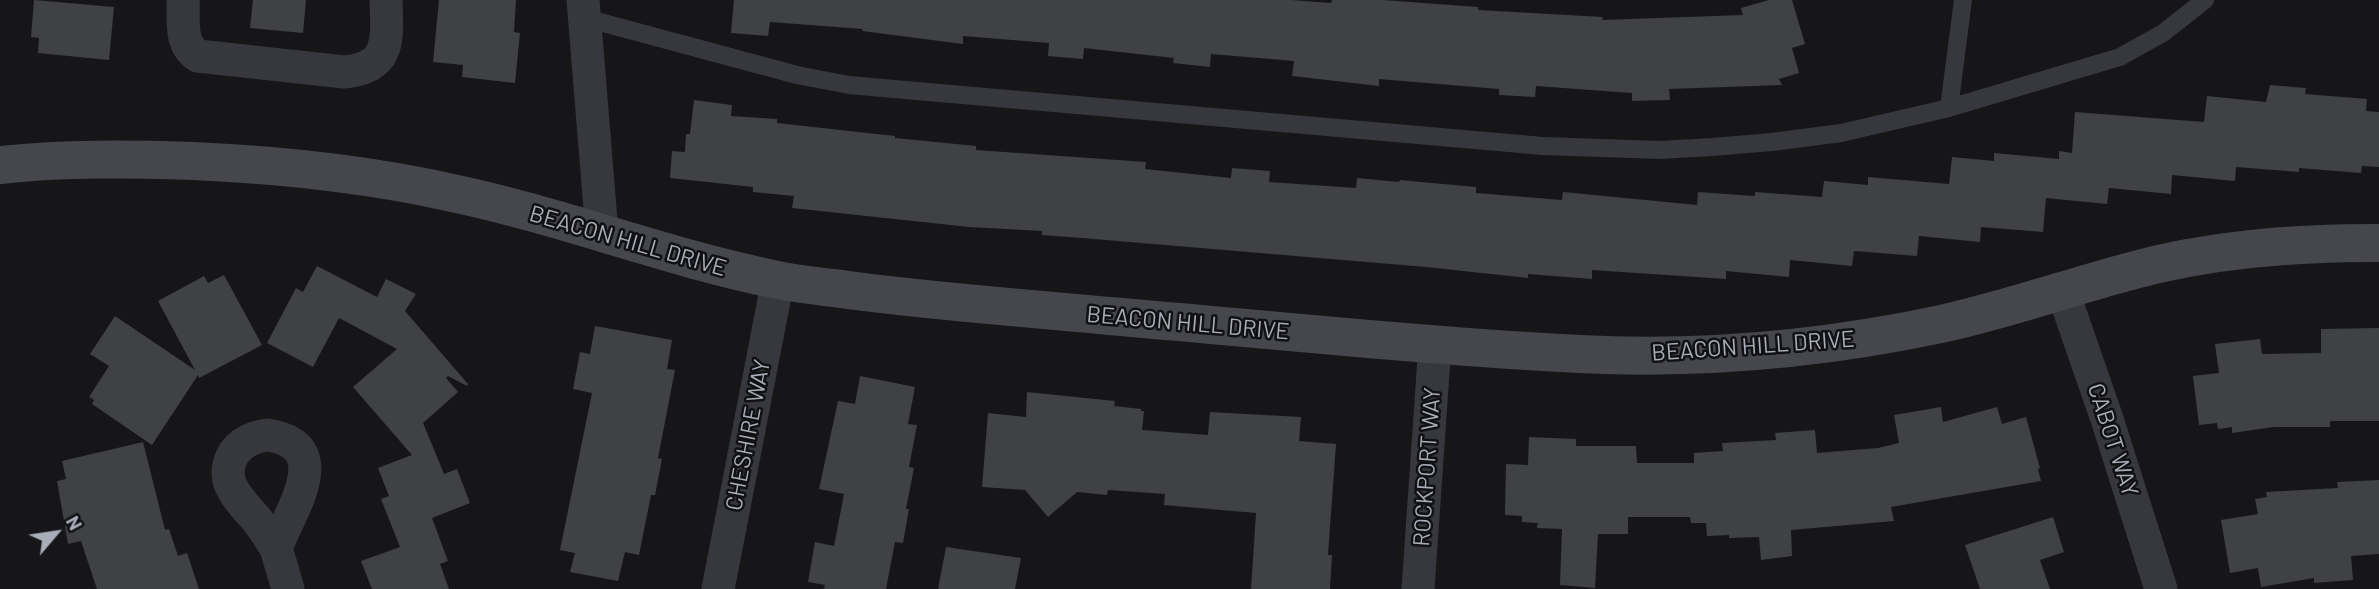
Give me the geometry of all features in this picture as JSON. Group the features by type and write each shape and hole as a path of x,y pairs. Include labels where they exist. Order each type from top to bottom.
{"street":[{"path":"183,0 184,39 191,52 198,56 344,72 355,71 375,62 386,46 386,0"},
{"path":"584,9 603,233"},
{"name":"BEACON HILL DRIVE","path":"0,165 86,158 225,163 356,175 461,194 704,263 778,280 917,299 1435,344 1601,355 1688,355 1782,349 1864,338 1937,325 2063,292 2130,271 2199,257 2294,245 2379,243"},
{"name":"CHESHIRE WAY","path":"719,589 778,280"},
{"name":"CABOT WAY","path":"2063,292 2161,589"},
{"name":"ROCKPORT WAY","path":"1418,589 1435,344"},
{"path":"276,548 288,589"}],"lane":[{"path":"1949,108 1963,0"},
{"path":"584,9 797,75 849,85 1544,146 1660,150 1772,142 1840,133 1949,108 2120,57 2163,33 2205,0"}],"building":[{"path":"34,0 114,7 109,60 38,53 39,38 31,37"},
{"path":"253,0 306,0 303,33 250,28"},
{"path":"439,0 516,0 514,32 520,33 515,83 462,77 463,65 433,62"},
{"path":"734,0 1291,0 1331,3 1332,0 1383,0 1478,7 1478,10 1603,17 1602,20 1743,15 1741,8 1769,0 1792,0 1805,44 1792,48 1799,73 1779,79 1782,85 1669,89 1670,100 1632,101 1632,93 1536,86 1535,97 1499,95 1499,89 1379,79 1379,86 1292,76 1294,61 1211,54 1210,67 1173,63 1174,58 1084,48 1083,59 1048,56 1049,43 963,36 963,44 862,31 863,29 770,22 768,36 731,33"},
{"path":"2270,85 2306,88 2305,94 2367,99 2366,111 2379,112 2379,167 2362,166 2361,173 2236,167 2235,181 2172,175 2171,194 2109,188 2107,204 2046,198 2043,232 1981,227 1980,242 1919,236 1917,256 1854,251 1852,266 1790,260 1789,277 1726,271 1726,279 1592,270 1592,279 1528,274 1528,278 1042,235 1042,231 969,227 792,208 794,196 753,192 753,187 670,178 672,151 685,152 694,100 732,105 731,116 777,119 777,123 976,146 976,150 1146,162 1145,169 1231,178 1232,168 1270,171 1269,182 1356,188 1357,178 1400,180 1476,187 1476,193 1562,200 1563,192 1697,205 1698,192 1755,196 1755,192 1822,197 1824,181 1868,185 1868,177 1949,184 1952,157 1994,161 1994,153 2059,159 2059,151 2072,153 2075,112 2204,122 2207,96 2266,102"},
{"path":"317,266 377,297 386,279 416,294 405,311 468,384 467,386 448,376 446,378 458,392 423,423 444,474 457,469 470,503 432,518 448,561 440,564 449,589 372,589 361,561 400,547 381,499 389,496 378,468 412,455 353,387 397,349 339,318 313,367 267,343 296,288 303,292"},
{"path":"224,275 262,345 199,378 198,375 152,445 92,404 94,400 89,397 109,366 90,354 115,316 195,370 158,301 204,276 208,283"},
{"path":"595,326 672,340 667,369 675,370 658,458 662,459 655,495 651,495 639,555 625,552 618,581 570,572 575,553 560,550 592,393 573,389 580,352 590,354"},
{"path":"2379,328 2379,421 2330,421 2330,427 2274,427 2232,433 2232,427 2218,429 2217,423 2199,425 2193,376 2219,373 2215,344 2260,339 2262,354 2321,353 2321,329"},
{"path":"860,376 915,387 908,424 917,425 909,467 914,468 906,509 909,509 903,543 895,542 886,589 824,589 825,585 808,582 815,542 834,546 844,494 819,489 838,401 855,404"},
{"path":"1027,392 1115,401 1114,406 1141,409 1144,411 1142,430 1208,435 1210,412 1301,417 1299,441 1336,444 1328,555 1332,555 1330,589 1251,589 1256,513 1164,505 1165,494 1108,490 1107,495 1077,492 1048,517 1025,490 982,487 988,413 1026,417"},
{"path":"1941,407 1943,422 1997,407 2002,424 2026,417 2041,481 1891,507 1894,521 1791,530 1792,556 1761,560 1759,537 1707,536 1706,523 1691,523 1690,517 1628,517 1628,534 1598,534 1595,588 1560,585 1562,529 1537,528 1538,523 1522,522 1522,516 1505,515 1506,464 1528,465 1529,437 1576,439 1576,446 1636,446 1637,463 1694,463 1694,453 1723,451 1722,443 1776,440 1775,433 1815,430 1817,453 1878,448 1899,443 1894,415"},
{"path":"143,442 165,530 169,529 178,556 187,553 199,589 97,589 81,541 68,544 57,481 66,479 62,461"},
{"path":"2379,480 2379,554 2351,556 2353,580 2314,583 2314,578 2261,587 2258,568 2230,573 2221,520 2258,514 2255,499 2267,497 2266,492 2338,488 2337,482"},
{"path":"2053,517 2064,552 2040,560 2050,589 1980,589 1965,545"},
{"path":"946,547 1021,558 1015,589 938,589"}]}
